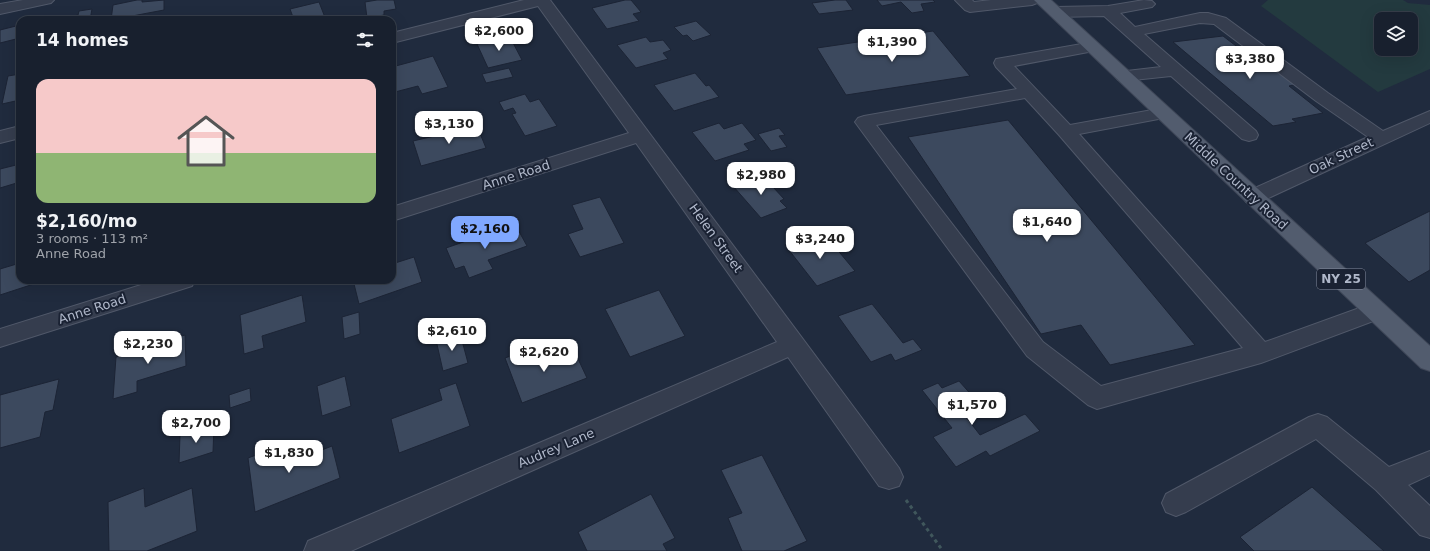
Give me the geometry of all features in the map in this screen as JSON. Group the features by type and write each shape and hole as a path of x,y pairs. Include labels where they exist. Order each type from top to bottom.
{"main road":[{"name":"Middle Country Road","path":"1042,0 1430,361"}],"street":[{"path":"0,9 46,0"},
{"path":"396,37 542,0"},
{"name":"Helen Street","path":"542,0 889,477"},
{"path":"963,0 970,7 1032,0"},
{"path":"1056,12 1108,11 1147,4"},
{"path":"1108,11 1249,135"},
{"path":"1133,32 1200,18 1220,21 1322,97 1381,138"},
{"path":"1093,47 1002,63 1066,131 1262,353"},
{"path":"1124,76 1175,70"},
{"path":"1028,92 864,122 1035,349 1097,398 1262,353 1376,311"},
{"path":"1066,131 1163,113"},
{"name":"Oak Street","path":"1253,197 1430,116"},
{"path":"0,137 16,133"},
{"name":"Anne Road","path":"396,213 641,135"},
{"name":"Anne Road","path":"0,338 171,284"},
{"name":"Audrey Lane","path":"318,551 793,345"},
{"path":"1176,503 1318,425 1386,482 1430,525"},
{"path":"1386,482 1430,463"}],"path":[{"path":"889,477 943,551"}],"green space":[{"path":"1268,0 1403,0 1408,3 1430,5 1430,69 1378,92 1261,6"}],"building":[{"path":"137,0 142,0 142,2 164,0 164,10 132,16 112,16 113,5"},
{"path":"394,0 396,9 384,11 384,15 367,16 365,2"},
{"path":"625,0 631,0 641,12 633,14 639,21 607,29 592,8"},
{"path":"846,0 853,10 819,14 812,3"},
{"path":"877,0 933,0 935,2 921,4 924,11 912,13 901,2 882,6"},
{"path":"319,2 324,16 293,16 290,9"},
{"path":"92,9 91,16 74,16 78,15 79,11"},
{"path":"696,21 711,35 693,41 687,35 683,36 674,27"},
{"path":"16,26 16,39 0,43 0,30"},
{"path":"933,31 970,76 846,95 817,48"},
{"path":"1223,36 1269,71 1279,69 1298,84 1289,86 1323,113 1292,119 1296,122 1273,126 1173,42"},
{"path":"510,37 522,60 488,68 477,44"},
{"path":"646,37 650,42 663,40 671,50 663,53 668,59 636,68 617,45"},
{"path":"433,56 448,87 422,94 418,86 396,92 396,66"},
{"path":"509,68 513,77 486,83 482,74"},
{"path":"695,73 706,86 709,85 719,97 674,111 654,85"},
{"path":"16,75 16,101 2,104 8,76"},
{"path":"525,94 530,102 539,99 557,126 525,136 512,114 516,113 513,108 504,111 499,102"},
{"path":"1008,120 1195,345 1110,365 1081,325 1041,334 908,137"},
{"path":"719,123 724,129 742,123 756,140 744,144 749,150 715,161 692,132"},
{"path":"477,126 486,148 421,166 413,141"},
{"path":"779,128 785,135 779,136 787,147 771,151 758,134"},
{"path":"16,165 16,183 0,188 0,169"},
{"path":"762,175 784,199 780,201 787,208 761,218 733,186"},
{"path":"600,197 624,243 580,257 568,234 583,229 572,205"},
{"path":"1430,211 1430,270 1409,282 1365,243"},
{"path":"515,224 527,246 488,260 493,269 469,278 464,266 455,269 446,248"},
{"path":"815,235 827,250 835,247 855,271 817,286 785,245"},
{"path":"414,257 422,282 359,304 354,284 396,284 396,263"},
{"path":"16,264 16,284 34,284 0,295 0,269"},
{"path":"659,290 685,336 630,357 605,309"},
{"path":"302,295 306,322 262,336 264,348 244,354 240,315"},
{"path":"872,304 903,343 913,339 922,350 895,361 891,354 871,362 838,316"},
{"path":"359,312 360,334 344,339 342,317"},
{"path":"460,333 468,363 443,371 436,340"},
{"path":"185,335 186,366 137,381 137,392 113,399 116,357"},
{"path":"573,348 587,378 522,403 505,358 527,350 532,363"},
{"path":"345,376 351,406 322,416 317,386"},
{"path":"59,379 53,410 45,412 40,437 0,448 0,395"},
{"path":"959,381 983,408 966,417 980,435 1025,414 1040,431 990,456 986,451 956,467 933,437 952,428 922,390 938,383 942,388"},
{"path":"456,383 470,426 399,453 391,419 442,400 439,389"},
{"path":"250,388 251,401 230,408 229,395"},
{"path":"214,425 213,452 179,463 180,435"},
{"path":"291,442 294,458 313,450 314,453 332,446 340,478 255,512 248,458"},
{"path":"762,455 807,541 784,551 742,551 728,518 742,513 721,470"},
{"path":"1312,487 1384,551 1254,551 1240,537"},
{"path":"144,488 145,507 192,488 197,531 147,551 109,551 108,502"},
{"path":"651,494 675,538 663,544 667,551 587,551 578,532"}]}
